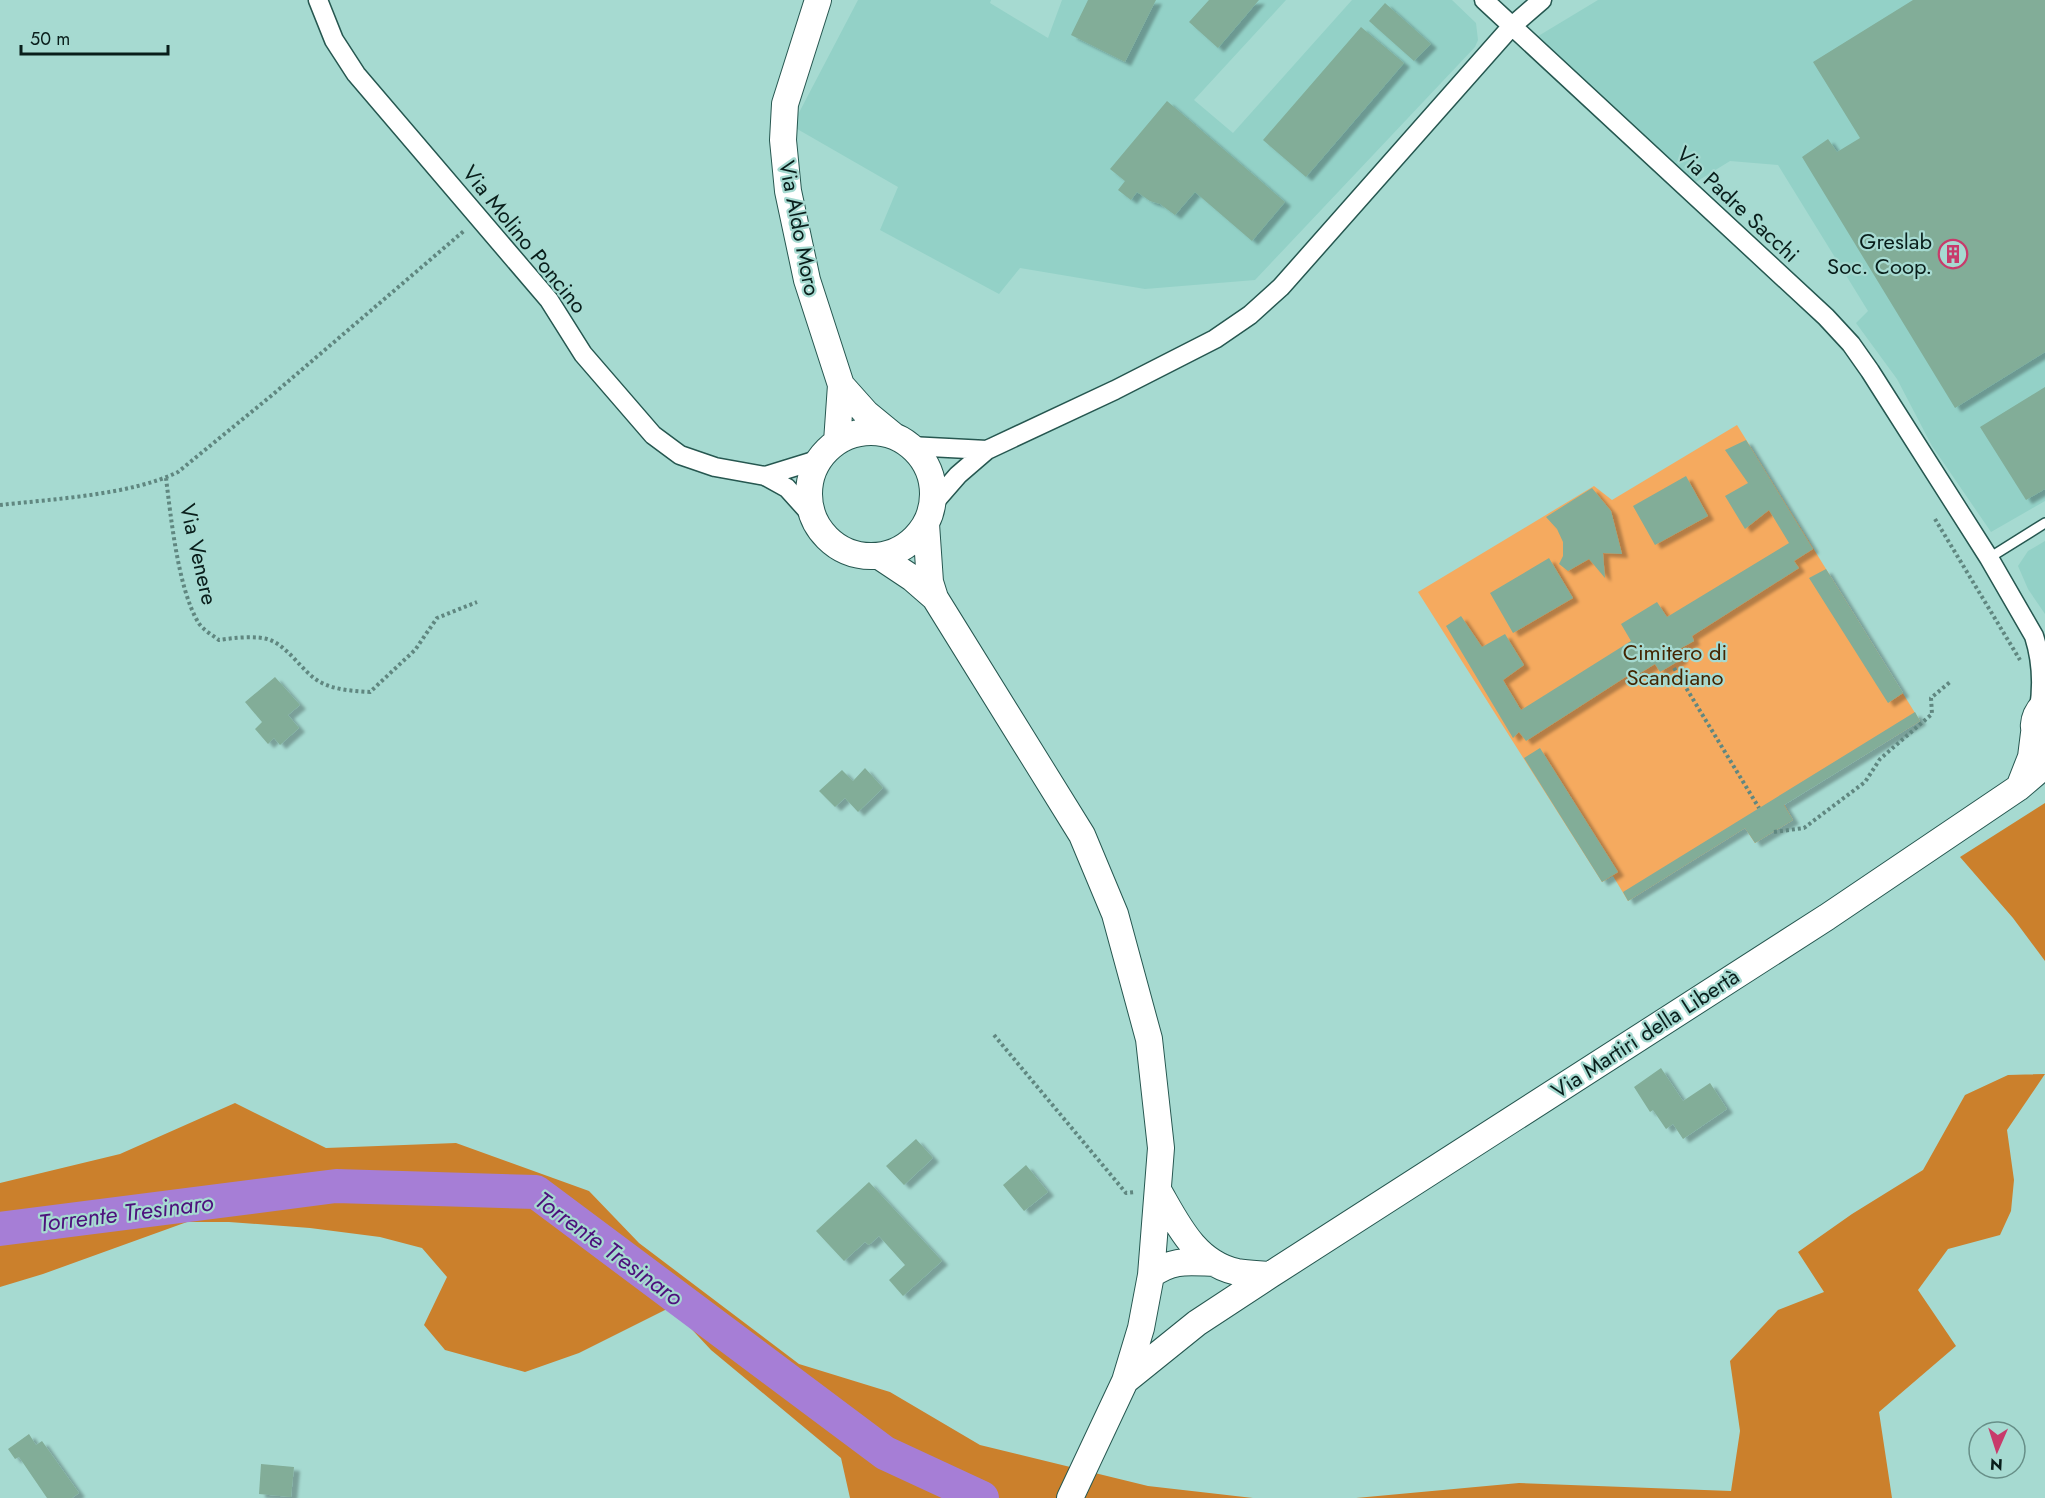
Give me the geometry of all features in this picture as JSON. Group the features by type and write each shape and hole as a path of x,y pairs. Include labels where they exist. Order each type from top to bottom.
{"main road":[{"name":"Via Aldo Moro","path":"818,0 785,104 783,140 788,191 807,280 841,385 866,413 902,441"},
{"name":"Via Aldo Moro","path":"829,451 841,385"},
{"path":"929,514 919,533 901,548 879,556 863,555 841,548 823,532 815,519 810,504 809,488 813,473 829,451 848,437 871,432 902,441 921,458 930,472 933,489 929,514 930,582 935,598 1082,835 1115,914 1149,1039 1161,1148 1151,1275 1141,1328 1125,1381 1072,1493"},
{"path":"879,556 912,578 935,598"},
{"path":"2018,788 2031,757 2041,723"},
{"name":"Via Martiri della Libertà","path":"1125,1381 1197,1323 1817,923 2018,788 2045,765"},
{"path":"1158,1190 1193,1246 1215,1263 1236,1272 1270,1275"},
{"path":"1151,1275 1166,1264 1215,1263"}],"street":[{"name":"Via Molino Poncino","path":"318,0 334,40 356,74 549,300 584,354 653,435 680,455 715,467 765,476 787,488 815,519"},
{"name":"Via Padre Sacchi","path":"1484,0 1826,317 1851,344 1989,558 2034,636 2043,660 2041,723"},
{"path":"929,514 958,476 987,450 1145,375 1215,339 1250,315 1281,287 1511,27 1542,0"},
{"path":"902,441 987,450"},
{"name":"Via Molino Poncino","path":"765,476 829,451"}],"lane":[{"path":"1989,558 2045,523"}],"path":[{"name":"Via Venere","path":"0,505 125,489 166,478 178,472 271,396 479,218"},
{"name":"Via Venere","path":"166,478 176,549 186,590 199,623 219,640 269,639 292,655 319,681 348,691 370,692 415,650 437,618 477,602"},
{"path":"1935,519 2021,664"},
{"path":"1674,668 1759,808"},
{"path":"1774,832 1804,828 1865,782 1880,759 1932,714 1931,698 1950,682"},
{"path":"994,1035 1126,1193 1158,1190"}],"shaded area":[{"path":"858,0 991,0 990,3 1048,38 1062,0 1286,0 1194,100 1233,133 1352,0 1452,0 1476,23 1478,40 1475,47 1255,280 1145,289 1020,268 999,294 880,230 898,187 792,126"},
{"path":"1598,0 2045,0 2045,501 1991,532 1932,446 1897,379 1856,323 1868,311 1778,165 1730,161 1696,182 1535,38"},
{"path":"2045,541 2045,614 2028,589 2018,566 2028,551"},
{"path":"2045,803 2045,961 2013,918 1960,857"},
{"path":"2045,1074 2007,1130 2014,1180 2011,1211 2000,1235 1948,1249 1918,1290 1956,1346 1879,1412 1892,1498 1356,1498 1519,1483 1731,1491 1740,1431 1730,1361 1778,1310 1824,1292 1798,1252 1852,1214 1923,1170 1965,1095 2008,1075"},
{"path":"235,1103 326,1148 456,1143 589,1191 639,1243 799,1364 890,1392 980,1445 1148,1486 1253,1498 850,1498 841,1458 711,1350 671,1307 579,1353 525,1372 445,1350 424,1325 447,1277 422,1248 380,1237 310,1228 229,1222 187,1222 43,1274 0,1287 0,1183 120,1154"}],"green space":[{"name":"Cimitero di Scandiano","path":"1737,425 1920,721 1784,804 1793,820 1755,843 1745,828 1628,901 1613,876 1602,882 1418,592 1594,486 1612,500"}],"building":[{"path":"1088,0 1156,0 1125,62 1071,35"},
{"path":"1209,0 1259,0 1218,48 1189,22"},
{"name":"Greslab Soc. Coop.","path":"1913,0 2045,0 2045,352 1955,408 1802,157 1828,139 1837,152 1860,138 1813,62"},
{"path":"1385,3 1431,44 1414,61 1369,21"},
{"path":"1361,27 1404,63 1306,177 1263,140"},
{"path":"1167,101 1285,202 1252,241 1195,192 1175,215 1137,192 1131,200 1118,190 1125,181 1110,169"},
{"path":"2045,387 2045,489 2026,500 1980,427"},
{"path":"1746,440 1813,549 1794,561 1799,568 1692,636 1694,641 1676,651 1682,659 1660,672 1655,664 1637,675 1635,671 1526,741 1519,732 1513,738 1446,626 1461,616 1482,647 1505,634 1524,665 1503,680 1521,710 1631,641 1621,624 1657,602 1667,617 1789,543 1769,510 1745,529 1725,496 1748,483 1725,450"},
{"path":"1686,476 1708,516 1655,545 1633,506"},
{"path":"1592,488 1611,511 1622,554 1603,553 1605,578 1589,559 1568,571 1559,564 1563,556 1563,542 1557,529 1546,517"},
{"path":"1549,558 1573,598 1513,633 1490,593"},
{"path":"1826,569 1903,693 1888,703 1809,578"},
{"path":"275,677 300,705 288,715 299,728 280,745 274,738 268,744 255,729 262,722 245,702"},
{"path":"1915,712 1920,721 1784,805 1793,820 1755,843 1745,828 1628,901 1623,892"},
{"path":"1540,748 1618,872 1602,882 1524,758"},
{"path":"865,768 883,788 858,812 845,798 835,807 819,791 842,770 853,781"},
{"path":"1661,1068 1683,1101 1710,1083 1727,1109 1683,1139 1673,1124 1666,1129 1653,1110 1650,1112 1634,1087"},
{"path":"916,1139 933,1158 904,1185 886,1166"},
{"path":"1026,1165 1048,1192 1024,1211 1003,1185"},
{"path":"869,1182 942,1261 903,1296 889,1280 905,1265 879,1236 869,1245 865,1242 844,1261 816,1231"},
{"path":"29,1434 36,1445 42,1441 79,1493 72,1498 47,1498 19,1457 15,1459 8,1449"},
{"path":"261,1464 294,1467 291,1497 259,1494"}],"waterway":[{"name":"Torrente Tresinaro","path":"0,1229 336,1186 536,1192 885,1453 982,1498"}],"place":[{"name":"Greslab Soc. Coop.","path":"1953,254"}]}
